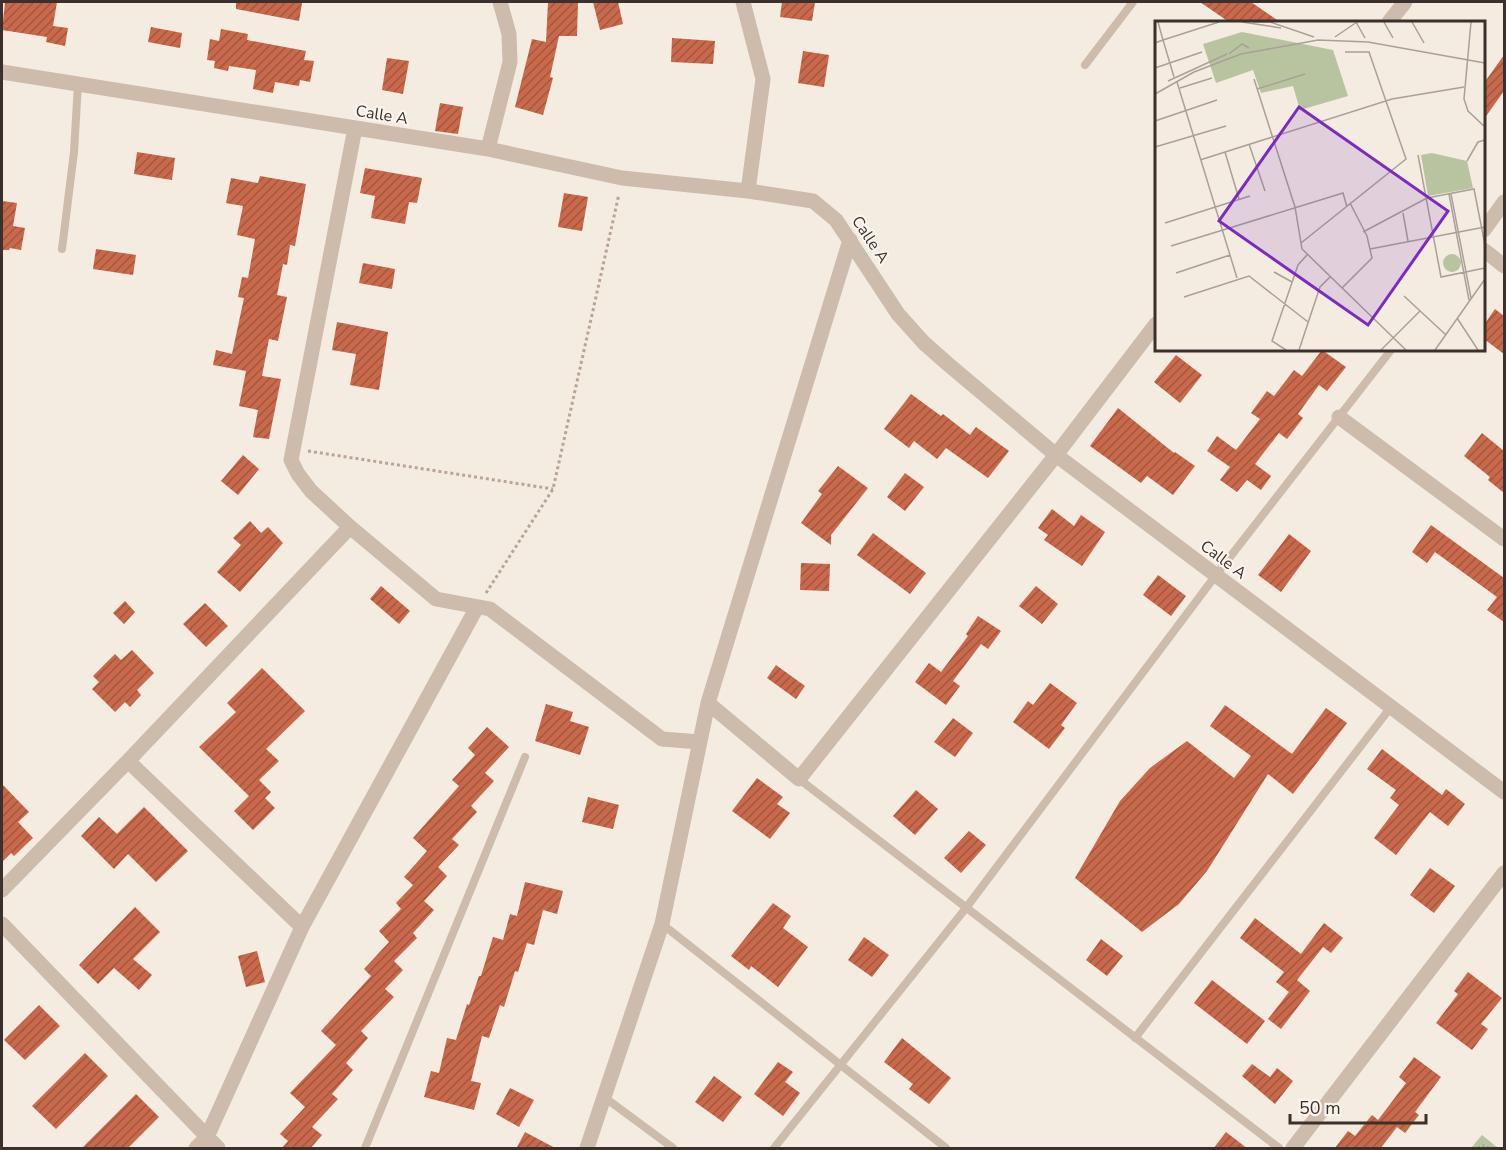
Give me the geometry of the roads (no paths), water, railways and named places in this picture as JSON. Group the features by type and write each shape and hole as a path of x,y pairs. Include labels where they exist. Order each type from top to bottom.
{"street":[{"path":"488,149 510,62 509,34 500,2"},
{"path":"743,2 763,80 748,191"},
{"path":"1390,21 1405,2"},
{"name":"Calle A","path":"2,72 488,149 622,178 748,191 813,201 836,220 898,314 924,343 1056,455 1504,792"},
{"path":"355,128 291,460 298,474 311,491 350,527 436,599 490,609 662,739 700,742"},
{"path":"1485,229 1504,202"},
{"path":"587,1149 662,924 708,703 850,240"},
{"path":"1485,251 1504,267"},
{"path":"708,703 799,779 1056,455 1155,325"},
{"path":"1339,417 1504,539"},
{"path":"2,890 350,527"},
{"path":"201,1143 302,927 477,607"},
{"path":"128,761 302,927"},
{"path":"1293,1149 1504,873"},
{"path":"2,924 201,1143 218,1149"}],"lane":[{"path":"1085,65 1133,2"},
{"path":"62,249 74,152 78,84"},
{"path":"774,1149 966,908 1216,575 1390,351"},
{"path":"1135,1038 1391,707"},
{"path":"365,1149 525,757"},
{"path":"799,779 1279,1149"},
{"path":"662,924 946,1149"},
{"path":"604,1097 673,1149"}]}
